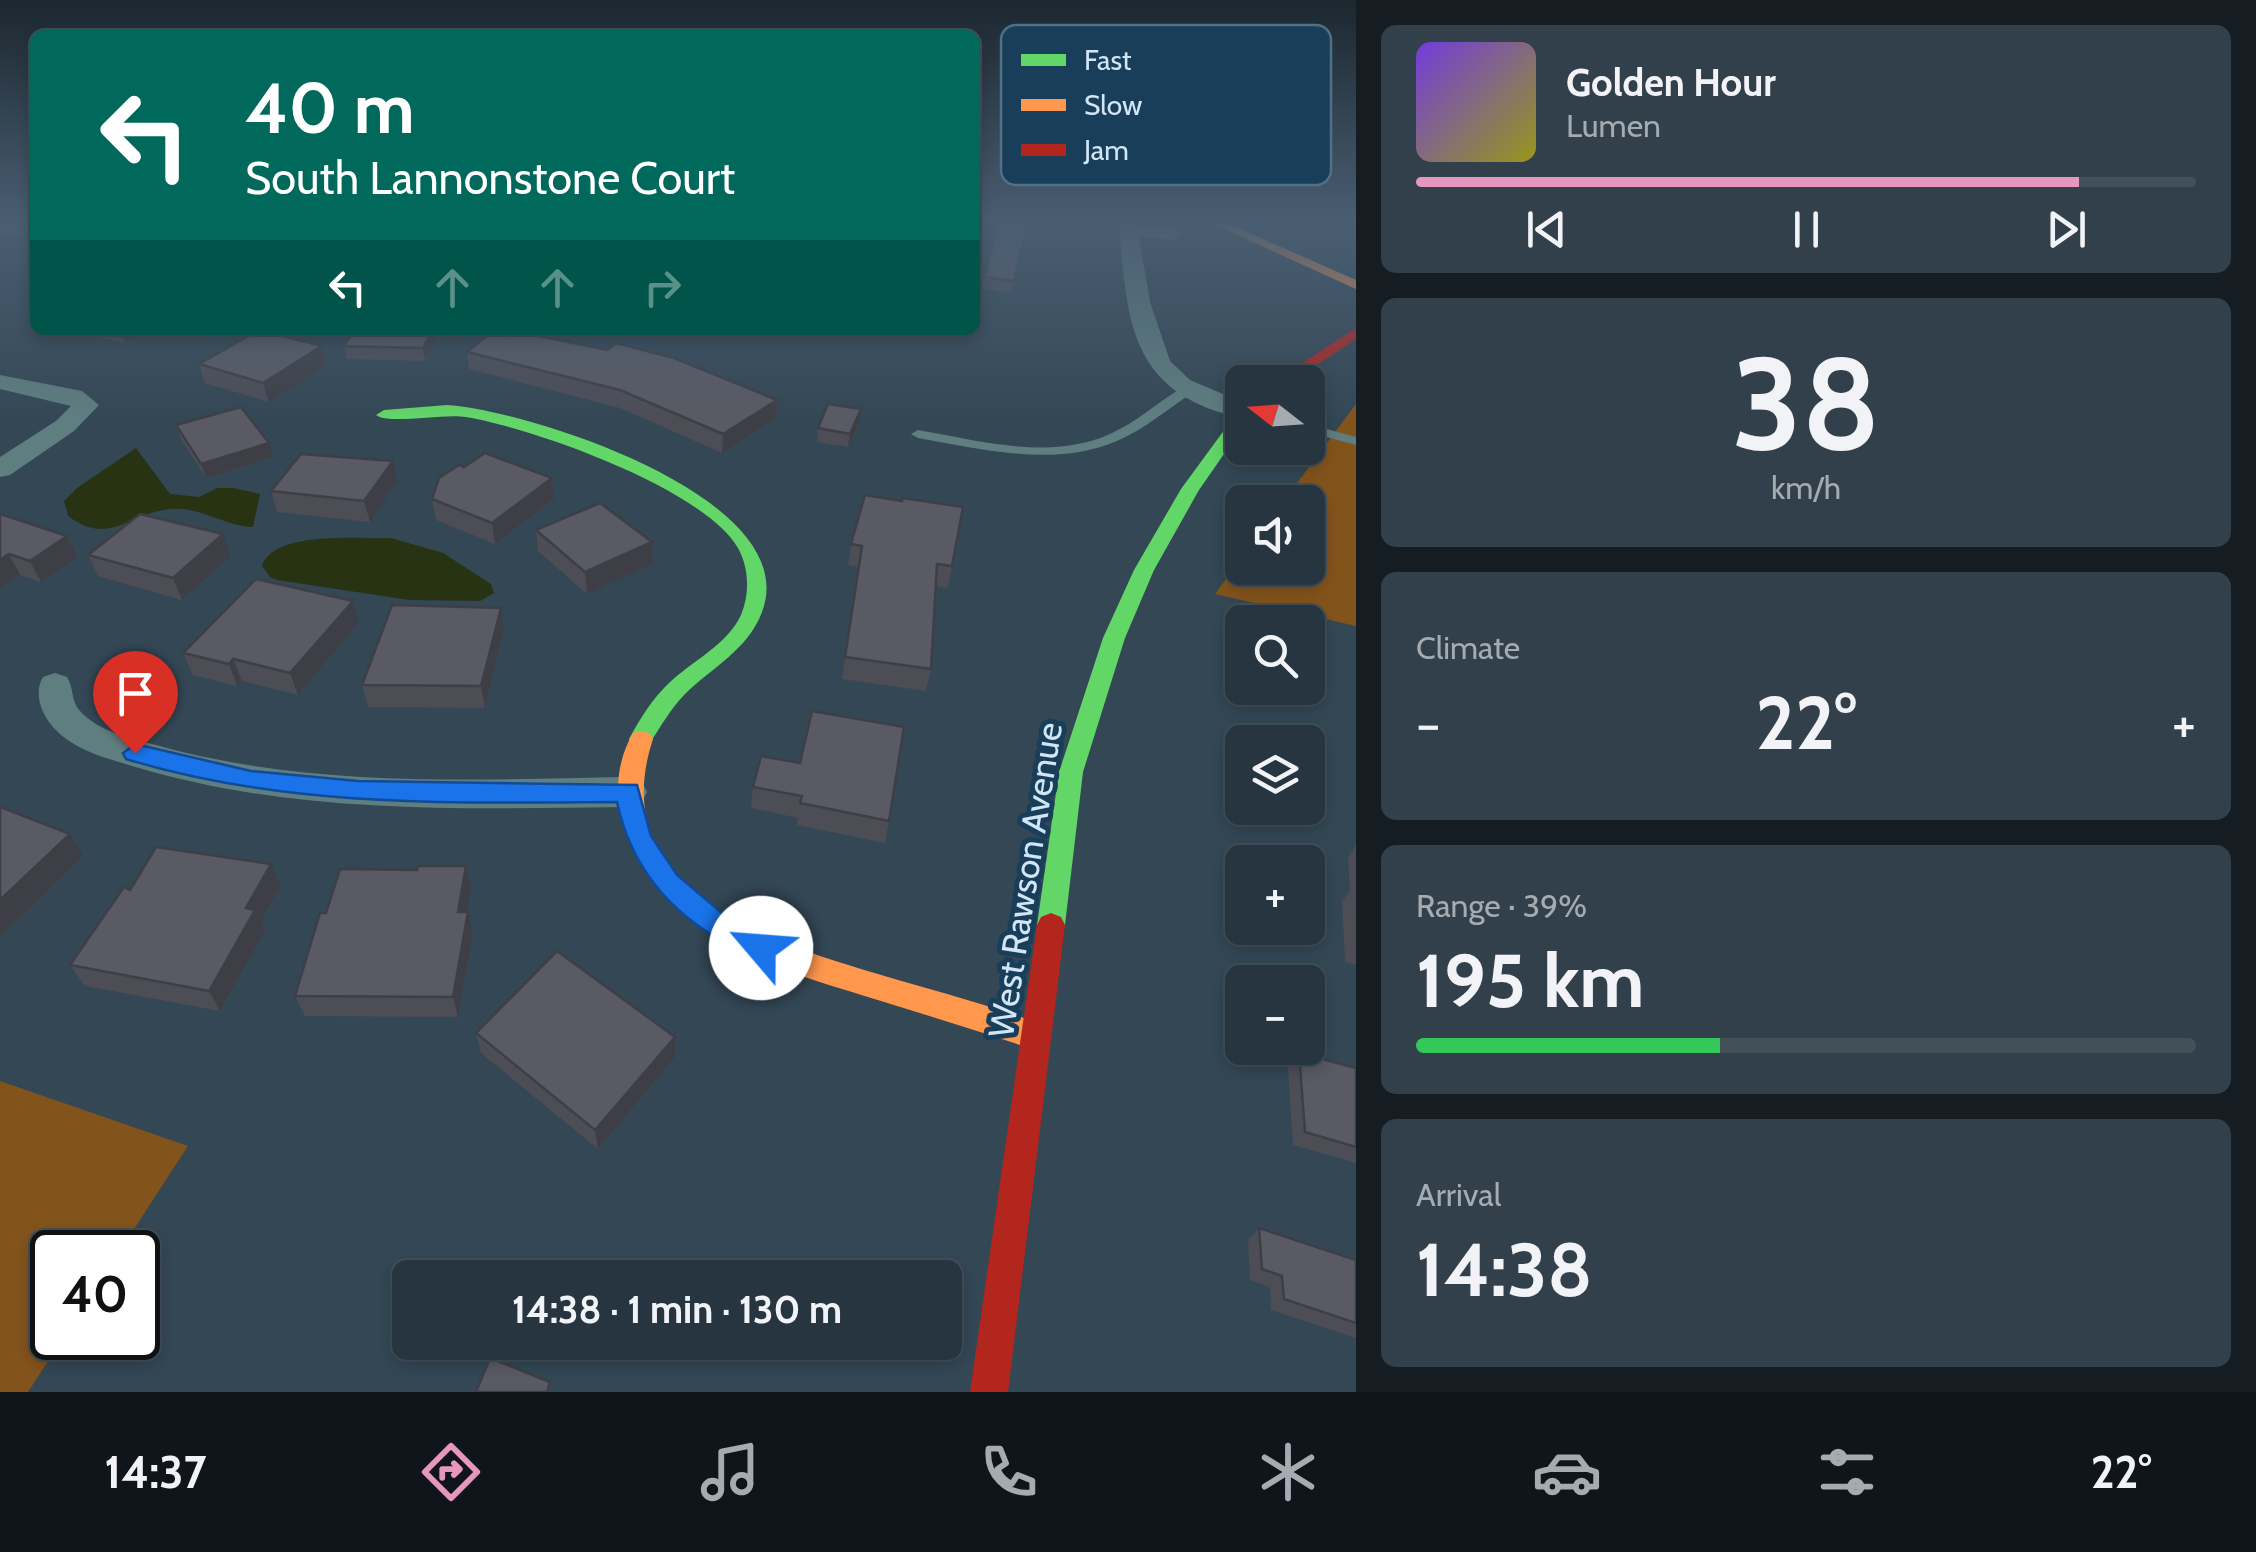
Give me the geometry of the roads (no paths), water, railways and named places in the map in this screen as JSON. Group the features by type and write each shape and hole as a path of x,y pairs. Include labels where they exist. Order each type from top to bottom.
{"street":[{"path":"1138,289 1158,363 1167,375 1225,406"},
{"path":"1307,365 1356,332"},
{"path":"0,382 74,396 86,406 65,426 0,469"},
{"path":"384,415 448,410 544,434 650,478 728,524 750,554 758,587 750,617 731,647 683,683 646,728 630,770 628,792 630,816 651,863 680,897 734,936 808,965 1035,1036"},
{"name":"West Rawson Avenue","path":"989,1392 1071,772 1088,711 1144,570 1190,489 1225,439"},
{"path":"55,685 59,708 84,734 135,753 209,772 292,785 409,793 628,792"}],"lane":[{"path":"918,434 1052,452 1097,444 1136,426 1190,388"},
{"path":"1325,433 1356,441"}]}
